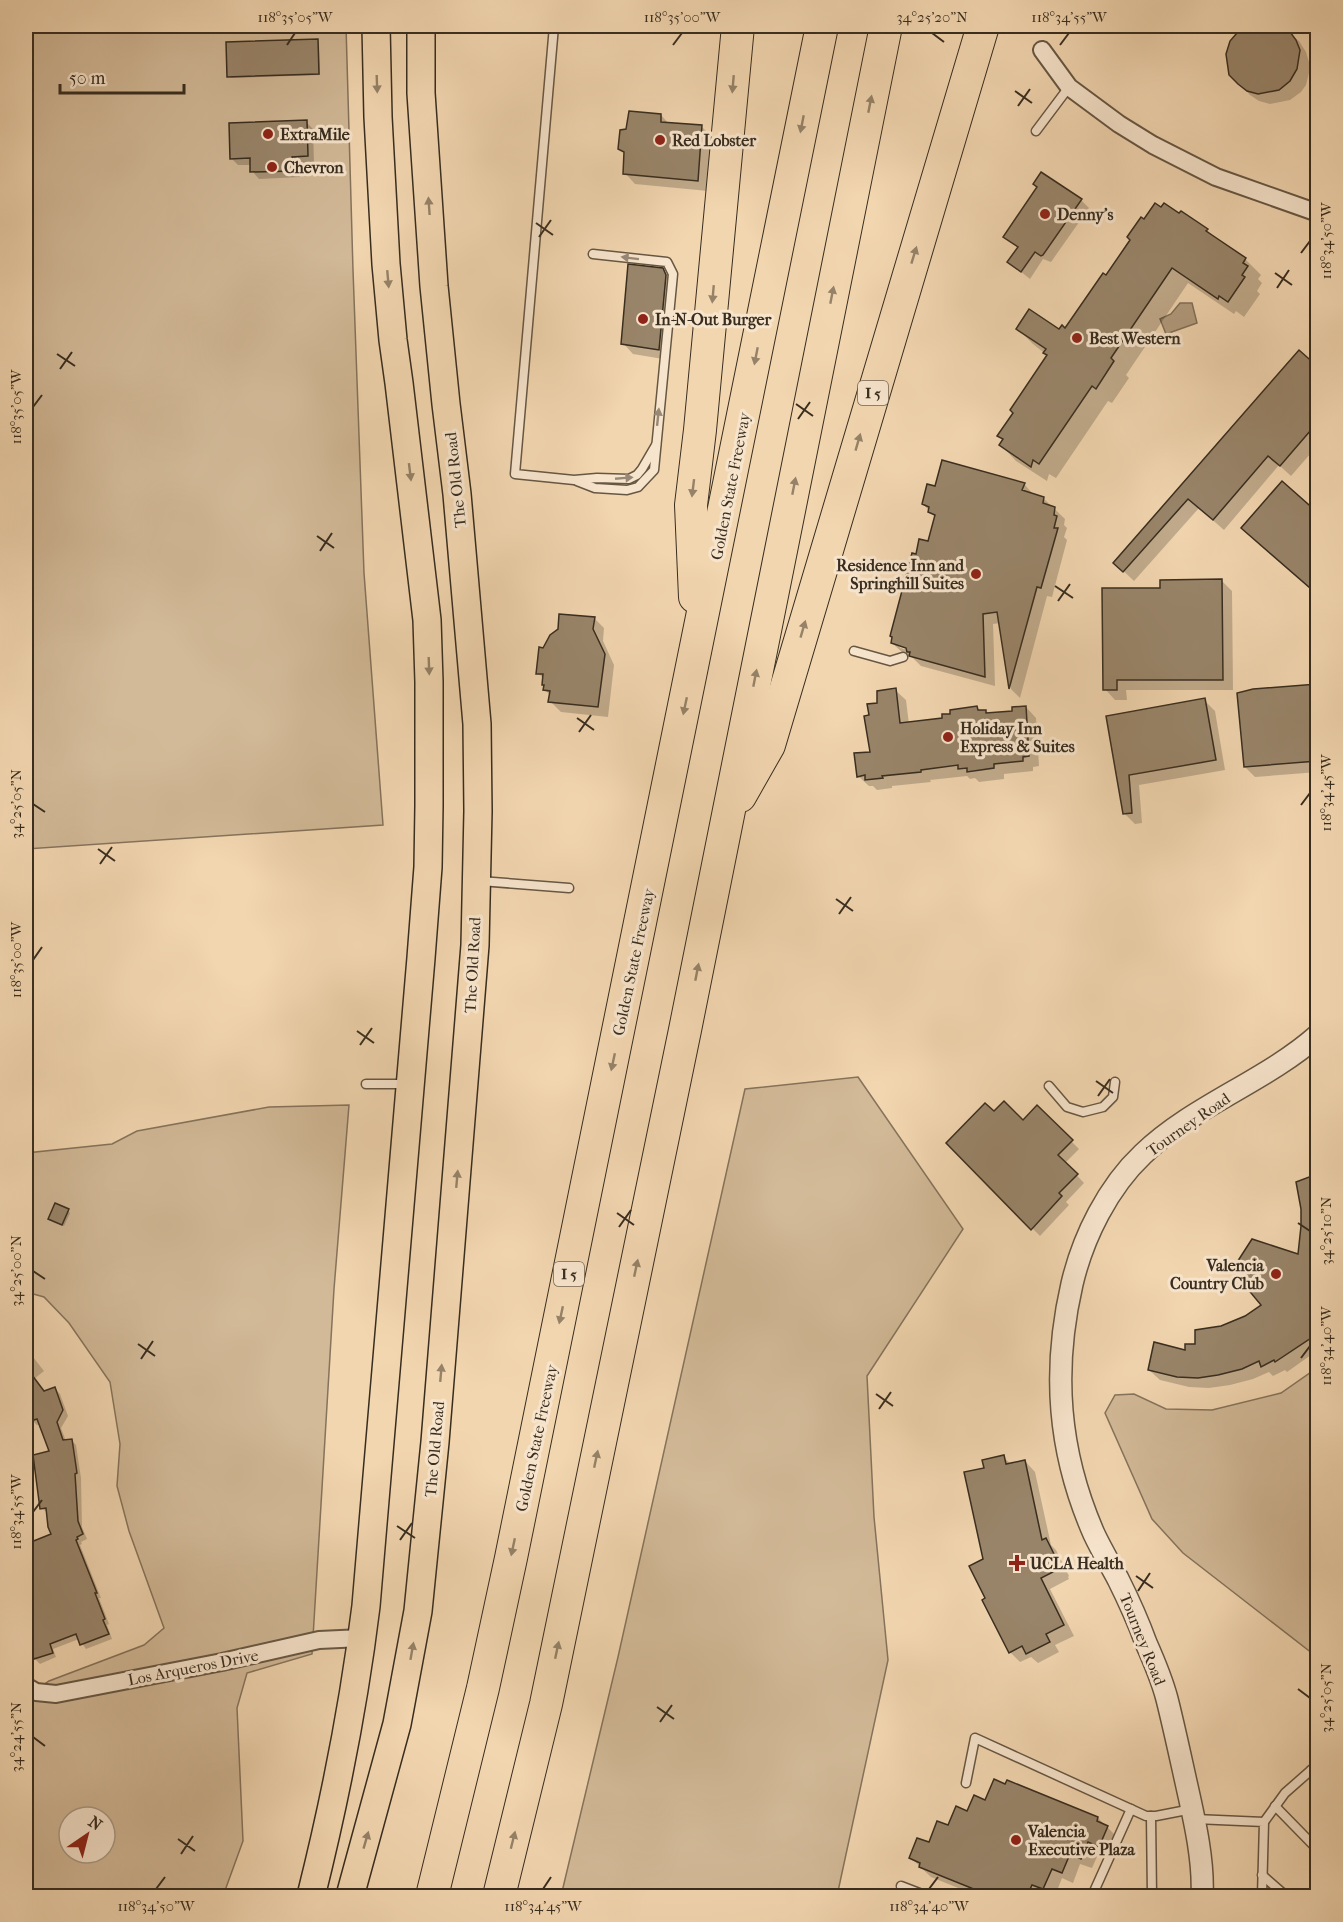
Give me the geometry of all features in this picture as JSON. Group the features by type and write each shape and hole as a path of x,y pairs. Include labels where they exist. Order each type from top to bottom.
{"highway":[{"name":"I 5","path":"697,649 691,505 738,26"},
{"name":"Golden State Freeway","path":"432,1896 509,1569 822,26"},
{"name":"I 5","path":"499,1896 546,1704 685,1030 886,26"},
{"name":"I 5","path":"727,817 769,746 983,26"}],"main road":[{"path":"311,1896 343,1759 362,1638 428,867 427,620 386,264 376,84 376,26"},
{"name":"The Old Road","path":"350,1896 397,1724 418,1611 431,1488 475,945 477,724 457,494 434,286 421,93 421,26"}],"street":[{"path":"1042,50 1069,87 1119,124 1154,145 1216,177 1317,213"},
{"name":"Tourney Road","path":"1202,1896 1193,1814 1166,1697 1141,1631 1095,1535 1079,1494 1067,1449 1060,1398 1060,1357 1065,1315 1075,1271 1087,1238 1104,1204 1143,1154 1212,1104 1287,1059 1317,1035"},
{"name":"Los Arqueros Drive","path":"26,1686 36,1692 56,1694 222,1662 319,1640 362,1638"}],"lane":[{"path":"554,26 516,474 574,480 595,488 627,490 638,487 654,470 673,274 667,262 592,254"},
{"path":"1036,131 1069,87"},
{"path":"854,651 890,661 903,657"},
{"path":"477,881 569,888"},
{"path":"1049,1086 1067,1107 1083,1112 1103,1107 1113,1097 1115,1082"},
{"path":"366,1084 410,1084"},
{"path":"966,1783 975,1738 1146,1816 1193,1814 1263,1821"},
{"path":"1262,1896 1263,1821 1285,1793 1315,1770"},
{"path":"1275,1806 1317,1850"},
{"path":"1092,1896 1131,1809"},
{"path":"1151,1816 1152,1896"},
{"path":"1262,1875 1286,1896"},
{"path":"901,1886 927,1896"}],"shaded area":[{"path":"26,26 346,26 364,573 383,825 26,849"},
{"path":"1180,303 1192,303 1197,323 1166,334 1160,319 1171,314"},
{"path":"858,1077 963,1229 867,1376 874,1517 888,1660 837,1896 561,1896 618,1657 745,1089"},
{"path":"349,1105 334,1289 312,1654 247,1673 237,1708 243,1841 223,1896 26,1896 26,1697 49,1681 144,1645 164,1628 129,1531 117,1486 120,1444 110,1382 69,1323 44,1297 26,1292 26,1153 112,1144 137,1131 269,1107"},
{"path":"1317,1368 1317,1657 1183,1553 1152,1519 1105,1413 1115,1395 1134,1394 1166,1409 1212,1410 1281,1393"}],"building":[{"path":"1243,26 1283,26 1296,40 1300,50 1297,69 1290,81 1279,90 1258,94 1247,91 1229,75 1226,54 1230,41"},
{"path":"318,39 319,74 227,77 226,42"},
{"name":"Red Lobster","path":"629,111 661,114 661,122 702,125 698,181 623,174 624,152 618,149 620,130 626,129"},
{"name":"ExtraMile","path":"307,120 308,156 292,157 294,171 250,172 250,158 230,159 229,123"},
{"name":"Denny's","path":"1041,172 1082,199 1043,255 1035,252 1021,272 1007,262 1018,247 1003,237 1037,187 1033,184"},
{"name":"Best Western","path":"1155,203 1161,207 1164,203 1179,213 1181,211 1246,258 1243,263 1248,266 1242,275 1245,277 1228,302 1219,296 1218,299 1172,268 1111,358 1114,361 1096,389 1092,386 1039,464 1033,460 1031,467 999,445 1003,439 997,436 1013,413 1010,410 1047,355 1043,353 1046,349 1016,329 1029,309 1059,329 1062,325 1065,328 1103,273 1106,275 1130,240 1127,237 1141,217 1144,219"},
{"name":"In-N-Out Burger","path":"628,264 663,268 666,275 659,350 621,344"},
{"path":"1299,350 1317,366 1317,423 1280,466 1268,456 1213,520 1188,499 1123,572 1113,563"},
{"name":"Residence Inn and Springhill Suites","path":"942,460 1025,483 1022,490 1044,497 1043,503 1055,507 1054,515 1057,516 1054,528 1058,528 1041,588 1037,587 1009,689 997,612 983,614 985,677 909,656 910,652 907,652 906,648 891,643 892,637 890,636 912,553 916,554 919,539 928,541 935,515 928,512 929,507 922,504 927,484 935,486"},
{"path":"1282,481 1317,512 1317,594 1241,528"},
{"path":"1222,579 1223,680 1117,680 1117,690 1103,690 1102,588 1160,588 1160,580"},
{"path":"559,614 595,617 593,629 605,654 598,707 548,702 550,691 543,690 543,674 536,674 539,647 543,648 550,635 558,629"},
{"path":"1317,684 1317,761 1244,767 1237,693 1253,689"},
{"name":"Holiday Inn Express & Suites","path":"896,688 900,723 942,718 942,714 950,714 950,710 977,706 978,710 986,710 986,713 1012,711 1012,707 1026,706 1029,756 1023,757 1023,761 994,764 994,768 967,772 967,768 958,769 958,765 882,776 883,778 865,780 865,775 857,777 854,753 870,752 864,716 869,715 867,704 877,703 877,691"},
{"path":"1205,698 1216,760 1129,775 1132,813 1123,814 1106,716"},
{"path":"1004,1101 1023,1120 1037,1105 1073,1140 1058,1155 1078,1174 1059,1193 1062,1196 1031,1230 946,1143 985,1103 994,1111"},
{"name":"Valencia Country Club","path":"1317,1174 1317,1334 1275,1362 1274,1360 1261,1367 1259,1361 1242,1369 1198,1378 1177,1377 1148,1370 1154,1342 1185,1350 1185,1344 1195,1344 1195,1330 1221,1326 1245,1316 1261,1305 1232,1270 1252,1239 1298,1254 1301,1209 1296,1182"},
{"path":"55,1203 69,1209 62,1225 48,1219"},
{"path":"26,1367 44,1391 55,1387 63,1410 57,1422 63,1440 72,1439 77,1473 75,1474 78,1521 83,1534 76,1540 97,1593 95,1593 109,1634 80,1645 76,1634 50,1644 53,1653 34,1659 26,1637 26,1544 51,1534 46,1508 40,1509 33,1455 49,1451 37,1419 31,1421 26,1406"},
{"name":"UCLA Health","path":"1004,1455 1006,1464 1025,1460 1042,1540 1046,1538 1060,1566 1059,1569 1041,1578 1064,1625 1046,1634 1050,1642 1026,1654 1022,1646 1009,1653 982,1600 985,1598 969,1566 983,1559 964,1472 984,1468 982,1460"},
{"name":"Valencia Executive Plaza","path":"994,1779 1005,1784 1007,1780 1098,1817 1097,1821 1108,1826 1099,1847 1088,1842 1081,1859 1070,1854 1062,1873 1052,1869 1043,1889 1032,1885 1027,1896 991,1896 919,1867 920,1863 909,1858 917,1838 929,1842 937,1821 948,1825 956,1806 967,1811 974,1795 985,1800"}],"place":[{"name":"ExtraMile","path":"268,134"},
{"name":"Red Lobster","path":"660,140"},
{"name":"Chevron","path":"272,167"},
{"name":"Denny's","path":"1045,214"},
{"name":"In-N-Out Burger","path":"643,319"},
{"name":"Best Western","path":"1077,338"},
{"name":"Residence Inn and Springhill Suites","path":"976,574"},
{"name":"Holiday Inn Express & Suites","path":"948,737"},
{"name":"Valencia Country Club","path":"1276,1274"},
{"name":"UCLA Health","path":"1017,1563"},
{"name":"Valencia Executive Plaza","path":"1016,1840"}]}
